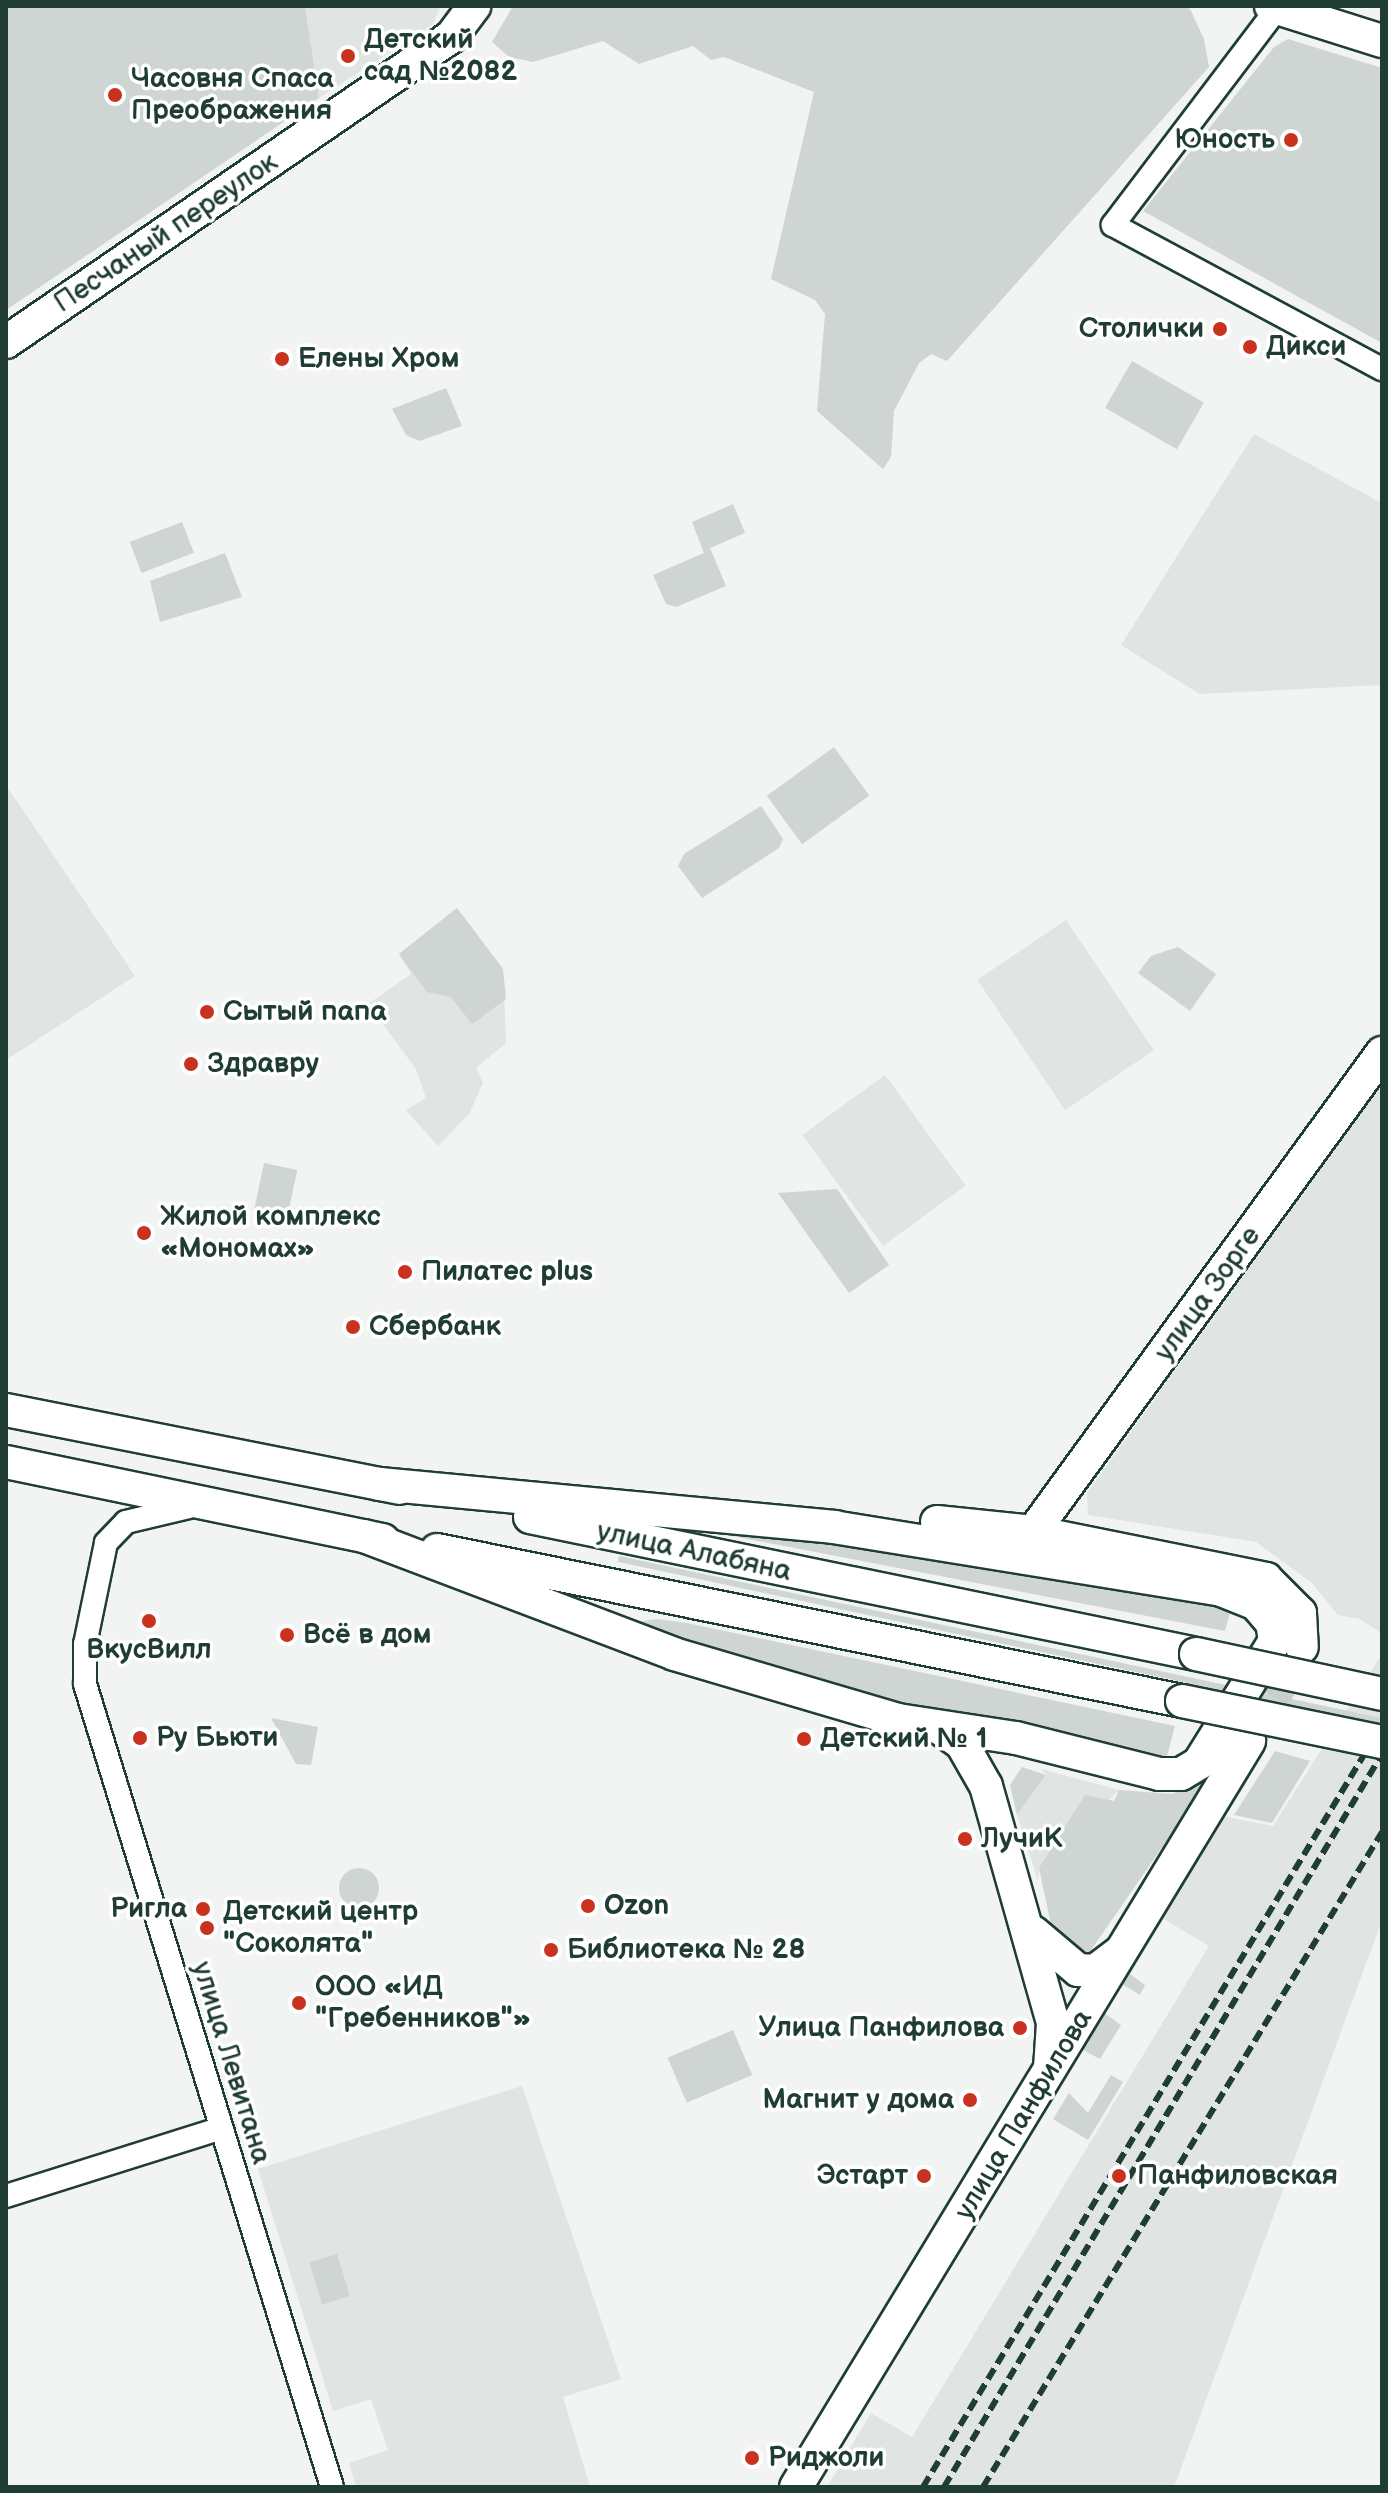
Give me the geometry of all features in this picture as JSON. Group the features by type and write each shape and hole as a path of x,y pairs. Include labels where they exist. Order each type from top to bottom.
{"main road":[{"name":"Песчаный переулок","path":"6,342 441,45 474,6"},
{"path":"1276,7 1382,41"},
{"name":"улица Зорге","path":"1033,1532 1382,1053"},
{"name":"улица Алабяна","path":"6,1410 380,1484 1382,1694"},
{"name":"улица Алабяна","path":"6,1462 1382,1742"},
{"path":"364,1536 674,1654 938,1727 1181,1774 1210,1749 1272,1650 1275,1632 1256,1604 1222,1590 835,1527 380,1484"},
{"path":"835,1527 921,1520 1033,1532 1266,1579 1293,1601 1303,1644"},
{"path":"938,1727 962,1744 986,1786 1027,1922 1053,2023 1049,2076"},
{"name":"улица Панфилова","path":"796,2487 1049,2076 1249,1741"},
{"path":"1027,1922 1043,1947 1078,1970 1095,1971 1123,1949"}],"street":[{"path":"1276,7 1113,225 1382,369"},
{"name":"улица Левитана","path":"221,1506 154,1511 113,1533 101,1556 83,1666 219,2129 332,2487"},
{"path":"6,2196 219,2129"}],"shaded area":[{"path":"6,6 305,6 319,98 6,310"},
{"name":"Детский сад №2082","path":"305,6 441,6 433,24 319,98"},
{"path":"513,6 1181,6 1190,9 1204,39 1209,67 947,361 931,354 919,363 894,411 891,457 883,469 817,411 825,314 815,300 771,279 814,92 724,57 711,60 693,46 639,64 603,41 533,62 509,57 492,42"},
{"name":"Юность","path":"1288,39 1382,68 1382,343 1143,211 1274,47"},
{"path":"1132,361 1204,402 1177,449 1105,408"},
{"path":"446,388 462,426 419,441 406,435 392,409"},
{"path":"1254,434 1382,503 1382,685 1200,694 1121,645"},
{"path":"733,504 745,533 710,548 726,586 676,607 666,604 653,575 704,553 692,522"},
{"path":"182,522 194,553 142,573 130,542"},
{"path":"225,553 242,597 160,622 150,581"},
{"path":"834,747 869,796 802,844 767,796"},
{"path":"6,785 135,976 6,1060"},
{"path":"761,806 783,839 779,848 702,898 678,866 684,854"},
{"path":"457,908 503,969 506,1043 476,1068 483,1083 469,1114 438,1146 406,1110 426,1098 416,1069 368,1004 411,974 399,954"},
{"path":"457,908 503,969 506,999 472,1024 451,997 427,992 399,954"},
{"path":"1066,920 1154,1050 1065,1110 977,980"},
{"path":"1178,947 1216,974 1190,1011 1138,973 1151,956"},
{"path":"885,1075 966,1186 883,1246 802,1135"},
{"path":"1382,1083 1382,1634 1360,1619 1338,1615 1312,1583 1256,1542 1088,1515 1087,1493"},
{"path":"264,1163 297,1170 287,1217 254,1210"},
{"path":"837,1189 889,1265 849,1293 778,1193"},
{"path":"735,1532 927,1551 1232,1606 1225,1631 727,1535"},
{"path":"619,1556 1382,1718 1381,1724 618,1562"},
{"path":"657,1619 1175,1726 1166,1760 795,1679 635,1622"},
{"path":"1382,1654 1382,1920 1174,2487 827,2487 871,2413 912,2437 1209,1946 1157,1915 1217,1815 1273,1826"},
{"path":"271,1718 318,1727 311,1765 296,1764"},
{"path":"1275,1751 1310,1761 1272,1823 1234,1815"},
{"path":"1221,1762 1089,1953 1082,1960 1055,1944 1039,1868 1085,1795 1114,1801 1119,1790 1173,1794"},
{"path":"1022,1767 1046,1775 1017,1815 1010,1785"},
{"path":"1042,1769 1119,1790 1039,1868 1038,1881 1017,1815 1046,1775"},
{"path":"1251,1774 1130,1974 1145,1985 1140,1995 1122,1984 1104,2013 1121,2025 1100,2059 1079,2048"},
{"path":"359,1868 373,1874 379,1888 373,1902 359,1908 345,1902 339,1888 345,1874"},
{"path":"733,2030 752,2075 687,2103 668,2058"},
{"path":"1111,2075 1123,2082 1088,2140 1053,2119 1069,2093 1088,2113"},
{"path":"522,2086 621,2379 563,2397 590,2487 356,2487 349,2463 388,2450 371,2399 333,2411 258,2169"},
{"path":"337,2254 350,2296 322,2305 309,2262"}],"tunnel":[{"path":"1250,1739 1301,1651"}],"railway":[{"path":"923,2487 1382,1725"},
{"path":"944,2487 1382,1754"},
{"path":"983,2487 1382,1832"}],"place":[{"name":"Детский сад №2082","path":"348,56"},
{"name":"Часовня Спаса Преображения","path":"115,95"},
{"name":"Юность","path":"1291,140"},
{"name":"Столички","path":"1220,329"},
{"name":"Дикси","path":"1250,347"},
{"name":"Елены Хром","path":"282,359"},
{"name":"Сытый папа","path":"207,1012"},
{"name":"Здравру","path":"191,1064"},
{"name":"Жилой комплекс «Мономах»","path":"144,1233"},
{"name":"Пилатес plus","path":"405,1272"},
{"name":"Сбербанк","path":"353,1327"},
{"name":"ВкусВилл","path":"149,1621"},
{"name":"Всё в дом","path":"287,1635"},
{"name":"Ру Бьюти","path":"140,1738"},
{"name":"Детский № 1","path":"804,1739"},
{"name":"ЛучиК","path":"965,1839"},
{"name":"Ozon","path":"588,1906"},
{"name":"Ригла","path":"203,1909"},
{"name":"Детский центр \"Соколята\"","path":"207,1928"},
{"name":"Библиотека № 28","path":"551,1950"},
{"name":"ООО «ИД \"Гребенников\"»","path":"299,2003"},
{"name":"Улица Панфилова","path":"1020,2028"},
{"name":"Магнит у дома","path":"970,2100"},
{"name":"Эстарт","path":"924,2176"},
{"name":"Панфиловская","path":"1119,2176"},
{"name":"Риджоли","path":"752,2458"}]}
